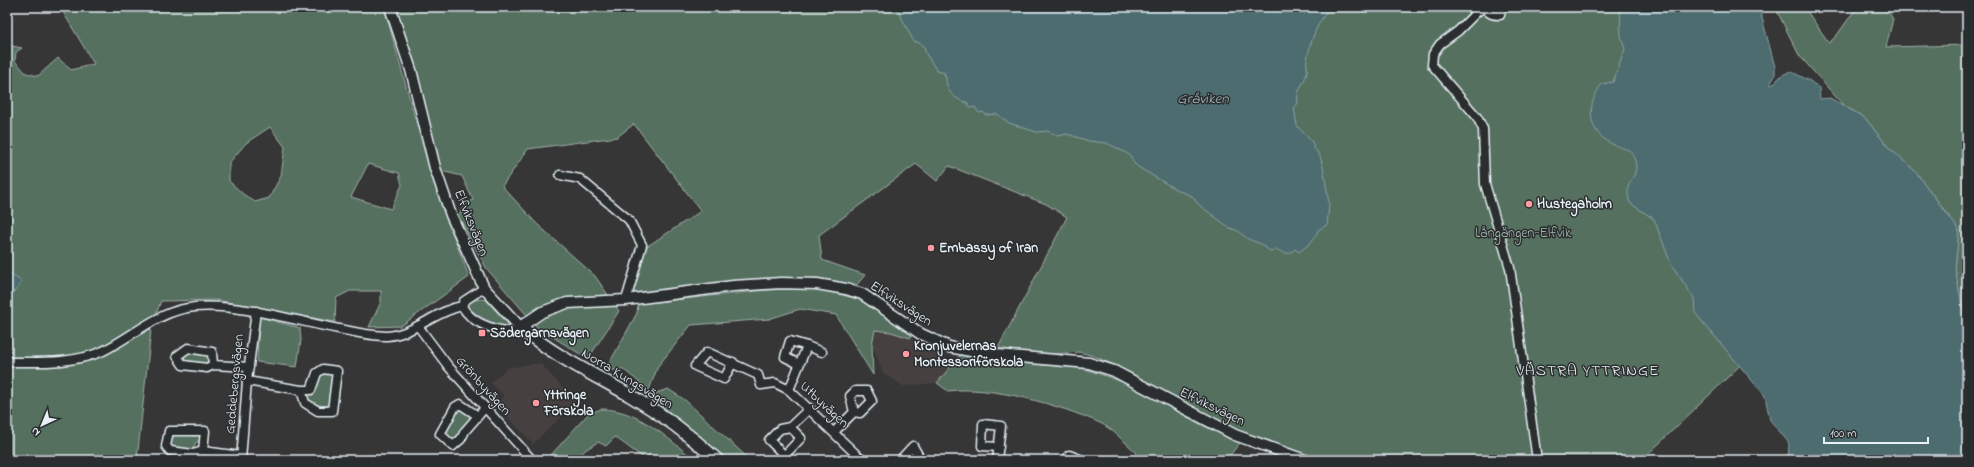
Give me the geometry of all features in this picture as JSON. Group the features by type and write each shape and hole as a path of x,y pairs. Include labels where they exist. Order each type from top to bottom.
{"main road":[{"name":"Norra Kungsvägen","path":"520,327 551,352 656,412 694,440 717,460"}],"street":[{"name":"Elfviksvägen","path":"390,7 410,70 435,168 451,215 484,288 520,327 542,312 559,305 626,300 734,286 781,283 817,284 846,289 862,294 921,334 949,347 987,354 1068,360 1095,365 1114,371 1235,435 1305,460"},
{"path":"1502,7 1500,15 1494,15 1487,12 1485,7 1478,11 1458,31 1440,44 1433,54 1432,65 1477,117 1483,129 1486,184 1510,268 1537,460"},
{"path":"560,176 580,179 629,220 642,245 626,300"},
{"path":"462,306 464,301 484,288"},
{"path":"7,362 60,362 93,354 113,345 148,322 181,309 214,307 256,311 374,335 397,335 453,308 462,306"},
{"path":"462,306 465,312 474,319 493,328 514,332 520,327"},
{"name":"Geddebergsvägen","path":"241,458 247,381 256,311"},
{"name":"Grönbyvägen","path":"418,326 440,357 532,460"},
{"path":"799,364 785,357 790,341 822,352"},
{"path":"789,390 807,346"},
{"name":"Utbyvägen","path":"733,362 758,375 761,385 775,383 789,390 810,408 862,460"},
{"path":"213,365 249,367"},
{"path":"247,381 301,390 311,390 317,374 323,369 337,371 332,411 318,411 305,403 301,390"},
{"path":"478,416 460,404 455,408 440,434 453,446 461,439 465,431 485,408"},
{"path":"790,427 801,438 787,458 769,440 780,429 790,427 810,408"},
{"path":"834,432 854,412"},
{"path":"203,450 205,432 169,431 166,446 170,451 193,454 203,450 241,458"},
{"path":"900,460 913,446 921,460"},
{"path":"997,460 999,447"},
{"path":"1066,460 1069,455 1082,460"}],"shaded area":[{"name":"Kronjuvelernas Montessoriförskola","path":"875,330 891,332 910,338 955,364 937,383 903,386 883,373 872,344"},
{"name":"Yttringe Förskola","path":"540,363 576,402 533,444 496,404 504,396 491,383 507,368"}],"green space":[{"path":"60,7 384,7 431,175 469,277 401,326 369,327 381,302 381,291 350,291 336,298 335,322 216,300 161,301 156,314 145,320 151,330 137,460 7,460 7,294 13,293 20,285 10,280 7,285 7,45 22,48 16,52 15,61 26,73 38,76 58,58 71,70 94,64","holes":["270,127 285,147 281,176 269,198 255,202 243,194 229,181 229,163 246,143","368,164 399,173 402,185 391,209 351,197"]},
{"name":"Långängen-Elfvik","path":"393,7 1693,7 1817,291 1642,460 1317,460 1245,434 1159,390 1131,373 1094,356 1079,352 1043,355 998,348 1067,217 1046,204 949,166 937,181 916,164 819,235 822,260 865,275 855,287 715,284 626,294 640,251 701,211 634,124 617,137 528,149 502,186 536,223 595,276 619,311 588,359 537,327 487,269 458,216 465,205 473,200 462,176 441,171"},
{"path":"1775,7 1804,7 1829,43 1837,35 1857,7 1886,8 1893,19 1886,47 1967,45 1967,332 1955,269 1959,230 1915,171 1888,147 1865,118 1843,105 1799,55"},
{"path":"815,288 858,299 881,311 913,335 910,338 891,332 875,330 872,344 873,375 836,315 800,309 769,319 691,325 658,366 649,390 623,369 605,371 637,313 638,304 766,290"},
{"path":"485,299 508,324 507,327 486,320 469,308 469,303 472,300"},
{"path":"259,317 300,328 301,340 297,367 257,362"},
{"path":"186,352 207,352 211,359 205,365 183,361"},
{"path":"962,353 1034,364 1082,368 1126,383 1200,424 1240,443 1226,460 1207,458 1205,460 1137,460 1136,452 1114,432 1100,423 1084,416 1046,403 1004,394 984,391 948,391 937,383"},
{"path":"327,372 332,374 333,377 331,402 328,406 309,404 304,395 316,388 321,373"},
{"path":"668,389 685,400 750,460 726,460 660,404 644,397"},
{"path":"460,407 473,417 463,426 462,432 454,440 447,434 447,430 457,409"},
{"path":"601,409 615,410 640,419 663,434 695,460 646,460 615,437 606,446 598,442 585,450 577,460 553,460 551,455 588,414"},
{"path":"172,435 199,435 202,442 196,442 192,451 169,448"}],"water":[{"name":"Gråviken","path":"896,7 1331,7 1318,24 1312,38 1308,53 1306,76 1299,91 1297,99 1298,103 1294,108 1297,126 1312,142 1314,148 1320,156 1329,204 1327,225 1318,230 1313,240 1299,252 1295,249 1290,253 1284,253 1276,249 1270,251 1261,244 1248,239 1238,231 1230,228 1199,205 1192,196 1177,190 1138,167 1133,162 1130,155 1107,143 1089,141 1067,134 1058,136 1048,131 1036,132 1009,123 997,114 986,115 983,112 979,113 975,107 970,108 968,103 955,97 949,91 946,77 944,75 945,73 937,71 925,52 925,48 918,42 914,42"},
{"path":"1620,7 1757,7 1761,14 1775,67 1775,76 1770,84 1772,85 1781,76 1790,71 1810,81 1819,88 1820,99 1830,98 1865,118 1888,147 1915,171 1959,230 1955,269 1967,332 1967,460 1788,460 1789,443 1770,420 1765,396 1695,313 1694,298 1671,264 1654,219 1630,203 1628,190 1636,166 1631,151 1610,143 1602,138 1593,124 1591,116 1597,91 1602,84 1613,82 1625,49 1621,37"},
{"path":"12,275 21,281 16,289 8,294 7,285 10,280 9,276"}],"place":[{"name":"Hustegaholm","path":"1529,204"},
{"name":"Embassy of Iran","path":"931,248"},
{"name":"Södergarnsvägen","path":"482,333"},
{"name":"Kronjuvelernas Montessoriförskola","path":"906,354"},
{"name":"Yttringe Förskola","path":"536,403"}],"district":[{"name":"VÄSTRA YTTRINGE","path":"1588,371"}]}
